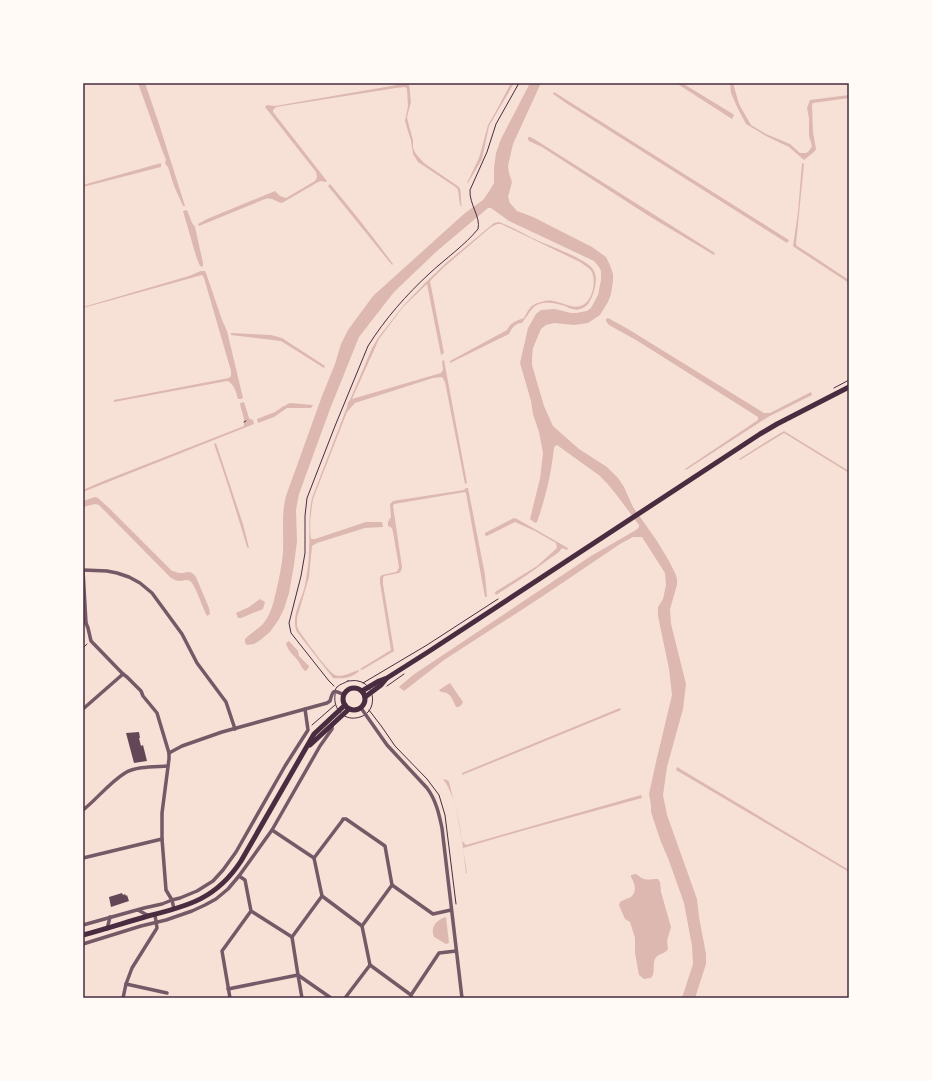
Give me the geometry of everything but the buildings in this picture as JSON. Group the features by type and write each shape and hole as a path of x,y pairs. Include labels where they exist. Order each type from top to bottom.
{"main road":[{"path":"362,691 387,678 771,427 849,387"},
{"path":"365,697 381,685 387,678"},
{"path":"352,688 362,691 365,697 361,708 353,710 347,707 343,698 346,692 352,688"},
{"path":"306,749 347,707"},
{"path":"83,935 174,909 207,896 221,886 232,874 244,855 314,734 347,707"}],"street":[{"path":"174,909 172,900 166,890 162,839 162,813 169,753 157,713 143,696 141,691 91,641 88,628 84,623 83,570 107,571 129,577 140,583 152,593 182,634 196,663 226,702 235,729"},
{"path":"83,710 123,674"},
{"path":"169,753 182,746 222,732 329,702 333,691 344,695"},
{"path":"361,708 387,745 427,788 437,805 442,828 462,998"},
{"path":"83,925 186,896 213,881 236,852 285,766 308,730 304,709"},
{"path":"83,944 192,911 210,902 228,889 272,830 320,746 332,729 332,724"},
{"path":"83,810 110,785 126,773 138,769 168,766"},
{"path":"314,858 343,819 346,819 384,846 392,885 433,914 451,910"},
{"path":"272,830 314,858 322,896 362,926 370,965 411,996 439,953 456,951"},
{"path":"83,858 162,839"},
{"path":"230,998 222,951 251,912 245,880 239,876"},
{"path":"362,926 392,885"},
{"path":"302,998 292,937 322,896"},
{"path":"138,910 149,916"},
{"path":"251,912 292,937"},
{"path":"123,998 132,967 157,928 156,915"},
{"path":"107,929 110,918"},
{"path":"345,998 370,965"},
{"path":"228,989 298,975 331,998"},
{"path":"126,984 167,993"}],"path":[{"path":"499,598 427,645 363,683 357,680 348,681 336,688 289,629 290,616 295,602 302,568 304,553 305,507 307,498 368,346 375,334 403,298 478,229 478,219 470,195 471,187 487,152 496,124 519,83"},
{"path":"83,648 91,641"},
{"path":"308,730 335,704"},
{"path":"346,717 356,718 365,715 369,710 395,746 427,779 439,795 444,808 457,909"}],"shaded area":[{"path":"138,83 145,83 185,206 183,206 174,186"},
{"path":"400,83 409,83 411,102 407,117 413,140 413,148 416,154 424,163 459,187 462,206 460,204 457,188 418,162 413,154 405,121 408,106 407,89 405,87 276,107 273,112 327,181 318,182 282,203 272,199 265,199 199,226 198,224 207,219 275,191 280,196 286,198 315,181 317,177 316,172 265,107 267,105 275,106 397,85"},
{"path":"511,83 514,83 489,126 482,159 467,183 479,158 488,125"},
{"path":"530,83 541,83 513,144 508,166 512,182 508,197 510,203 517,211 533,217 592,247 606,257 613,274 611,294 600,315 588,323 574,325 554,323 546,325 541,329 533,348 532,365 544,406 553,426 579,449 607,467 618,478 633,507 669,561 677,579 677,585 670,609 671,624 686,684 683,709 667,767 663,795 667,815 697,899 706,954 706,964 695,998 682,998 693,964 692,946 684,903 651,812 649,794 672,695 669,669 658,616 658,607 663,599 666,585 665,573 642,537 633,537 620,544 444,660 404,691 399,687 413,675 591,556 639,527 611,488 600,476 557,445 554,448 548,485 537,522 535,523 530,519 540,479 543,453 539,432 520,363 528,328 536,314 541,310 555,309 576,313 587,311 591,308 598,295 601,280 601,271 594,261 509,221 491,208 488,208 437,251 394,292 359,337 330,409 299,494 296,510 297,541 294,565 289,593 284,609 270,632 254,644 247,645 245,643 245,639 265,621 272,608 282,562 284,503 341,344 348,330 373,296 465,213 483,200 494,183 496,153 501,139"},
{"path":"676,83 682,83 733,114 732,119"},
{"path":"730,83 733,83 739,104 751,125 766,134 790,144 800,153 806,153 812,146 809,136 809,118 807,108 810,100 849,95 849,98 813,103 813,132 816,149 804,160 789,147 746,124 731,93"},
{"path":"554,92 789,240 787,243 569,105 553,94"},
{"path":"528,137 534,139 715,253 714,255 649,216 542,147 529,141"},
{"path":"161,163 161,167 83,187 83,185"},
{"path":"802,163 804,164 796,244 849,280 849,283 793,246 798,212"},
{"path":"330,184 378,244 393,264 392,265 328,186"},
{"path":"187,210 195,227 203,263 202,267 200,266 196,256 183,211"},
{"path":"499,222 588,264 594,271 596,277 592,296 587,305 578,310 553,303 536,305 522,323 514,326 509,334 450,363 450,361 507,330 512,323 524,318 529,309 535,304 550,301 575,307 586,303 593,290 594,280 592,272 586,266 501,224 497,224 491,227 430,281 444,353 441,355 427,284 403,307 379,339 352,399 441,373 443,370 442,361 444,360 467,483 465,484 445,382 442,377 433,378 355,403 347,412 313,499 310,524 311,539 366,522 382,522 383,527 365,528 317,543 312,546 309,577 297,618 297,626 299,631 332,673 337,676 359,670 350,677 333,678 297,632 295,626 297,608 304,591 308,568 310,518 312,498 348,402 378,338 403,306 425,283 446,263 494,223"},
{"path":"205,271 206,273 227,331 243,398 238,399 233,386 227,381 114,402 114,400 229,378 231,376 231,371 202,275 83,308"},
{"path":"608,318 764,413 770,413 811,392 812,395 768,417 686,470 685,469 758,420 758,417 636,340 609,325 606,321"},
{"path":"231,333 271,335 282,338 325,366 324,368 281,341 231,335"},
{"path":"244,402 249,418 253,420 254,424 83,492 83,490 101,482 244,426 240,403"},
{"path":"290,403 313,405 311,408 287,408 274,417 258,423 257,419 275,412"},
{"path":"784,431 849,471 849,473 784,433 740,460 739,459"},
{"path":"216,443 243,524 249,548 247,547 214,444"},
{"path":"468,488 485,575 487,597 485,597 465,492 394,504 393,506 402,567 399,573 384,576 383,584 394,651 362,670 360,669 391,650 380,583 380,577 382,575 396,572 399,567 392,528 388,526 388,522 391,517 390,504 393,501 464,490"},
{"path":"95,497 110,509 172,571 179,573 190,572 194,574 209,608 210,614 207,616 190,581 179,581 171,578 99,505 95,504 83,507 83,501"},
{"path":"514,518 568,548 567,550 562,548 559,552 527,575 496,595 495,592 537,566 557,548 556,543 515,522 487,536 485,535 485,533"},
{"path":"260,599 265,602 263,609 238,618 236,613 249,607"},
{"path":"289,641 298,651 299,656 309,666 307,670 304,670 288,649 286,643"},
{"path":"450,683 463,702 461,705 456,707 447,693 439,690"},
{"path":"620,708 621,710 462,775 462,773"},
{"path":"677,767 849,870 849,872 676,770"},
{"path":"443,779 449,782 455,804 448,788"},
{"path":"641,795 642,798 463,848 462,841 466,845"},
{"path":"463,850 467,873 466,873"},
{"path":"636,874 644,879 658,879 660,882 661,892 671,927 667,941 668,949 655,959 651,978 644,979 639,975 635,953 635,938 630,922 625,919 619,905 620,902 634,894 635,888 631,875"},
{"path":"446,917 449,943 446,944 434,937 433,927 439,920"}]}
